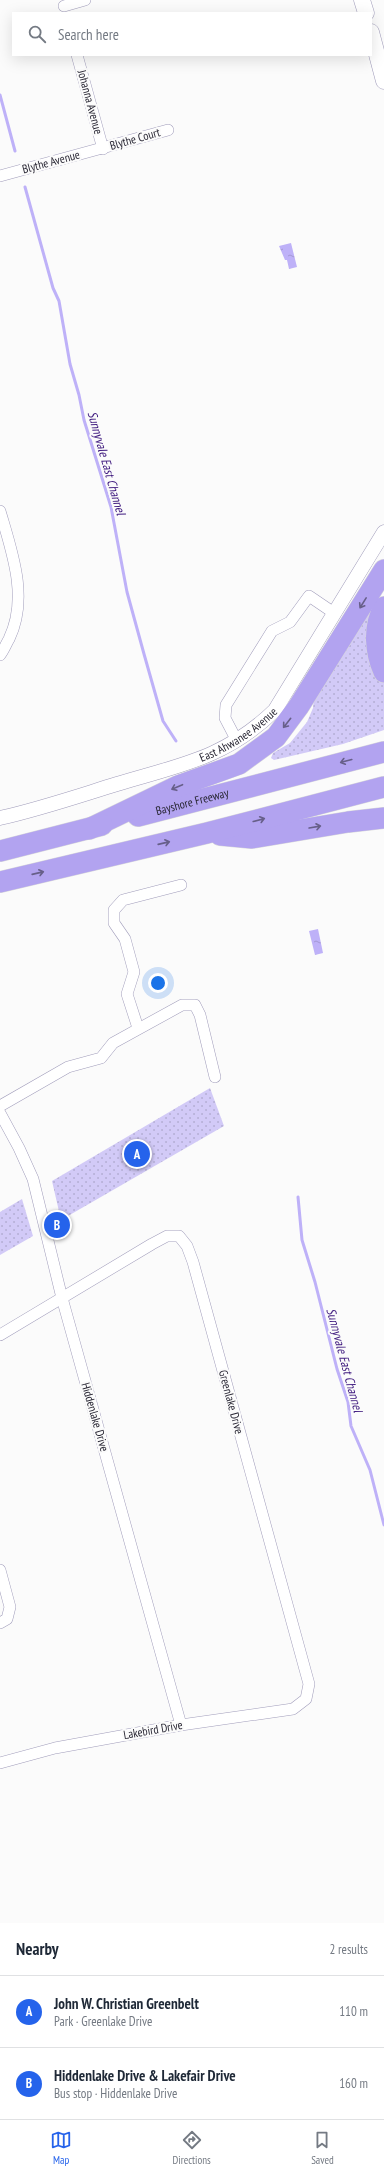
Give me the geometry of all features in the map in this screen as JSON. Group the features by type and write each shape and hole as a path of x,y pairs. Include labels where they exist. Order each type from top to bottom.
{"highway":[{"path":"89,829 178,786 239,764 276,737 299,706 384,570"},
{"path":"384,607 379,620 376,640 378,657 384,672"},
{"name":"Bayshore Freeway","path":"0,851 384,752"},
{"path":"0,882 208,833 384,787"},
{"path":"208,833 252,838 348,822 384,818"}],"main road":[{"path":"362,0 366,12"},
{"path":"372,36 384,81"}],"street":[{"path":"64,6 85,0"},
{"name":"Johanna Avenue","path":"77,56 103,149"},
{"name":"Blythe Court","path":"103,149 168,130"},
{"name":"Blythe Avenue","path":"0,176 103,149"},
{"path":"0,511 14,558 19,597 13,630 0,655"},
{"name":"East Ahwanee Avenue","path":"0,818 204,759 238,741 258,726 275,710 384,532"},
{"path":"238,741 225,718 226,705 272,631 290,622 309,596 334,613"},
{"path":"138,1028 127,994 134,972 125,939 114,923 114,910 123,900 181,884"},
{"path":"0,1106 68,1067 101,1058 113,1043 138,1028 182,1006 195,1005 200,1015 216,1077"},
{"name":"Hiddenlake Drive","path":"0,1113 19,1148 33,1179 62,1298 181,1724"},
{"name":"Greenlake Drive","path":"62,1298 167,1236 179,1236 187,1246 309,1684 306,1699"},
{"path":"0,1335 62,1298"},
{"path":"0,1570 10,1607 7,1619 0,1623"},
{"name":"Lakebird Drive","path":"0,1764 55,1748 181,1724 294,1709 306,1699"}],"shaded area":[{"path":"368,609 373,611 384,682 384,730 343,744 274,760 271,758 273,753 290,743 307,722 313,708 314,697"},
{"path":"210,1088 224,1126 61,1220 52,1181"},
{"path":"22,1199 33,1236 0,1255 0,1212"}],"water":[{"path":"291,243 297,267 289,269 287,260 285,260 279,246"},
{"path":"318,929 323,953 315,955 309,931"}],"waterway":[{"name":"Sunnyvale East Channel","path":"0,95 15,151"},
{"name":"Sunnyvale East Channel","path":"25,187 53,288 59,301 70,364 79,395 84,420 111,507 127,592 163,721 176,741"},
{"name":"Sunnyvale East Channel","path":"298,1197 302,1240 315,1282 337,1369 348,1402 351,1426 370,1470 384,1525"}],"place":[{"name":"John W. Christian Greenbelt","path":"137,1154"},
{"name":"Hiddenlake Drive & Lakefair Drive","path":"57,1225"}]}
